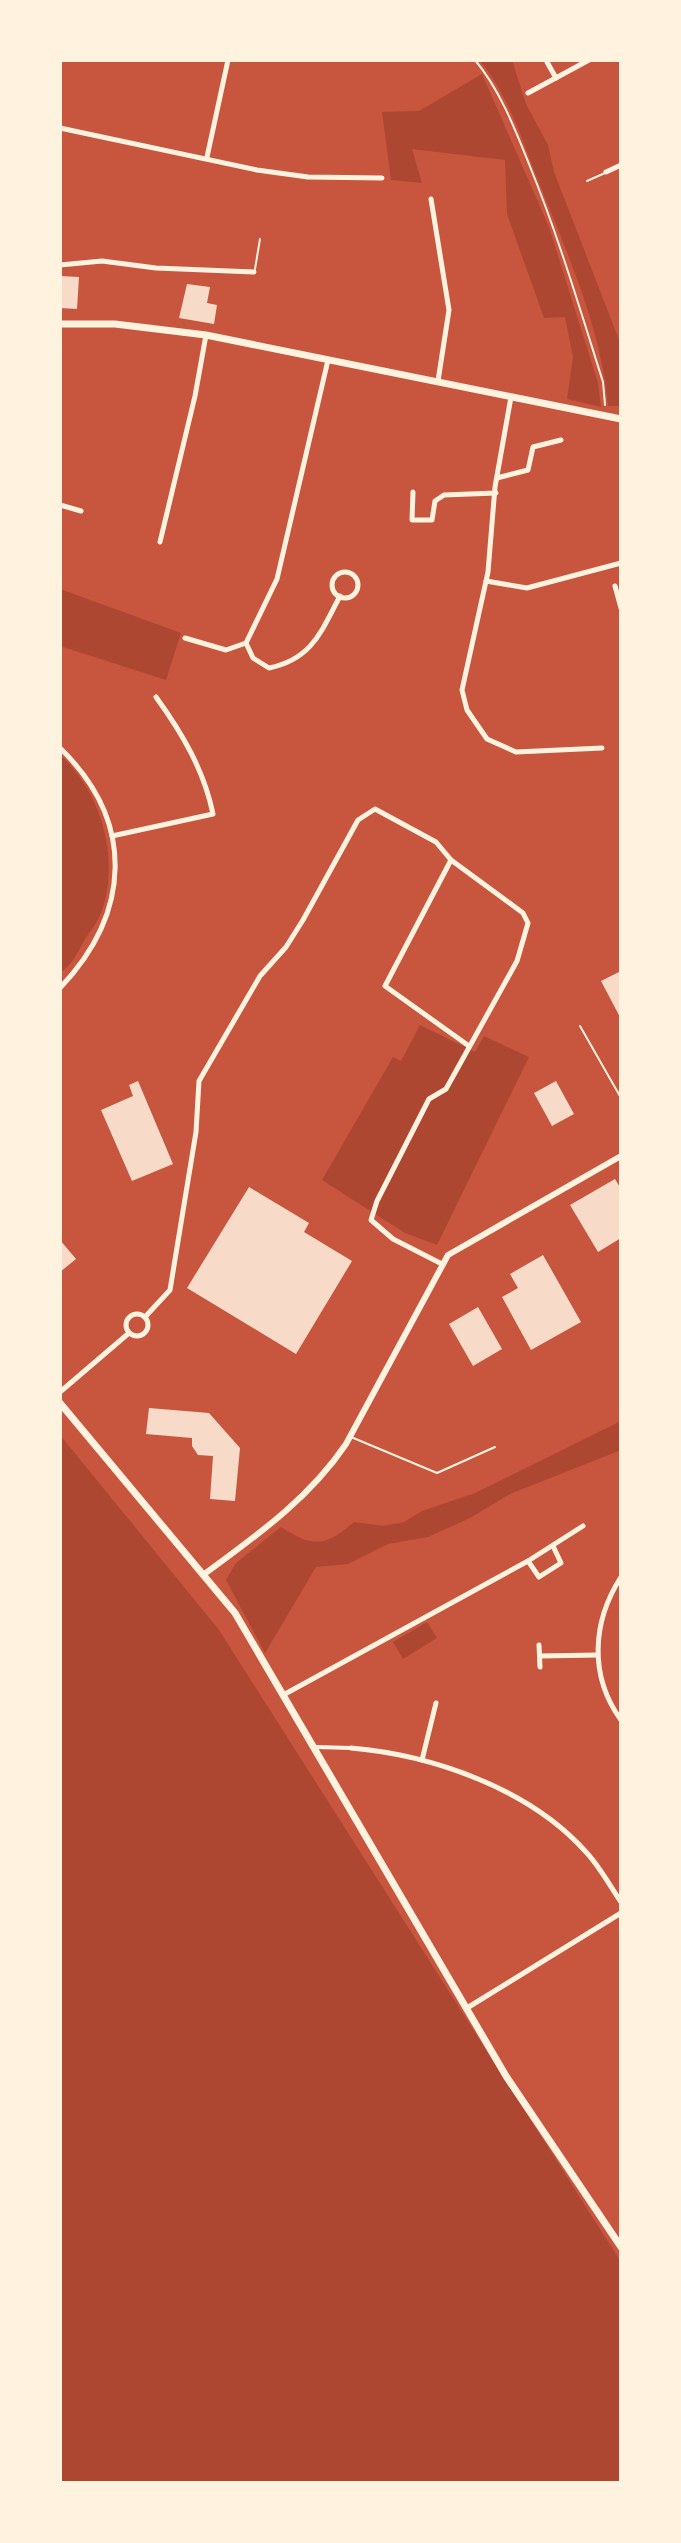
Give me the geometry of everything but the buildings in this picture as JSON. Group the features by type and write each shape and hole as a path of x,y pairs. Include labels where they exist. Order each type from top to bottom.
{"main road":[{"path":"60,324 115,324 206,335 621,419"},
{"path":"60,1403 235,1613 311,1738 506,2076 621,2247"}],"street":[{"path":"207,157 228,60"},
{"path":"528,93 589,60"},
{"path":"547,62 556,78"},
{"path":"60,128 257,170 308,177 382,178"},
{"path":"606,172 620,167"},
{"path":"431,199 449,310 438,381"},
{"path":"60,265 102,261 156,268 254,272"},
{"path":"160,542 195,396 206,335"},
{"path":"185,638 226,650 246,643 277,579 328,358"},
{"path":"511,397 497,478 486,581 462,690 467,710 487,739 516,752 602,748"},
{"path":"497,478 528,470 533,447 561,440"},
{"path":"413,492 412,520 432,520 435,501 444,495 496,493"},
{"path":"60,505 81,511"},
{"path":"486,581 527,588 621,563"},
{"path":"348,572 356,579 357,587 349,597 340,596 332,583 337,574 348,572"},
{"path":"615,586 621,608"},
{"path":"246,643 253,658 269,668 292,663 313,645 340,596"},
{"path":"112,836 213,814 205,781 193,756 156,697"},
{"path":"60,748 83,771 102,801 117,864 104,927 79,967 60,988"},
{"path":"145,1317 170,1290 196,1132 199,1081 260,976 286,947 303,920 358,820 375,809 436,842 451,860 523,913 528,923 517,961 446,1089 429,1099 416,1121 371,1220 393,1239 442,1264"},
{"path":"451,860 385,986 469,1046"},
{"path":"203,1575 293,1505 329,1469 448,1255 621,1156"},
{"path":"138,1314 145,1317 149,1324 145,1334 137,1336 129,1333 126,1325 130,1316 138,1314"},
{"path":"60,1392 129,1333"},
{"path":"285,1694 528,1561 583,1526"},
{"path":"528,1561 539,1577 551,1570 561,1563 553,1546"},
{"path":"621,1577 605,1608 597,1655 602,1683 621,1720"},
{"path":"539,1645 540,1667"},
{"path":"540,1656 597,1655"},
{"path":"422,1760 436,1703"},
{"path":"316,1747 351,1748 422,1760 472,1776 552,1821 586,1852 621,1902"},
{"path":"467,2008 621,1913"}],"lane":[{"path":"587,181 606,172"},
{"path":"254,272 260,239"},
{"path":"580,1026 621,1098"},
{"path":"350,1436 437,1473 495,1447"}],"path":[{"path":"475,60 489,77 508,116 551,222 603,382 607,416"}],"shaded area":[{"path":"479,60 512,60 526,104 548,145 554,172 621,345 621,406 608,406 599,350 572,266 514,120 499,88"},
{"path":"482,74 549,227 598,383 601,407 567,399 573,357 565,317 544,318 507,214 505,160 412,149 422,183 391,180 382,112 419,111"},
{"path":"60,589 181,633 166,680 60,646"},
{"path":"60,755 87,787 96,807 108,849 109,871 100,916 74,958 60,973"},
{"path":"420,1025 475,1052 484,1036 529,1057 437,1245 405,1233 322,1180 393,1057 401,1061"},
{"path":"621,1421 621,1450 510,1494 470,1518 428,1537 388,1544 348,1564 316,1567 265,1653 226,1580 236,1563 281,1527 318,1542 334,1537 354,1522 383,1526 404,1522 422,1511 475,1493"},
{"path":"60,1435 219,1630 621,2262 621,2483 60,2483"},
{"path":"427,1622 437,1638 403,1659 393,1642"}]}
